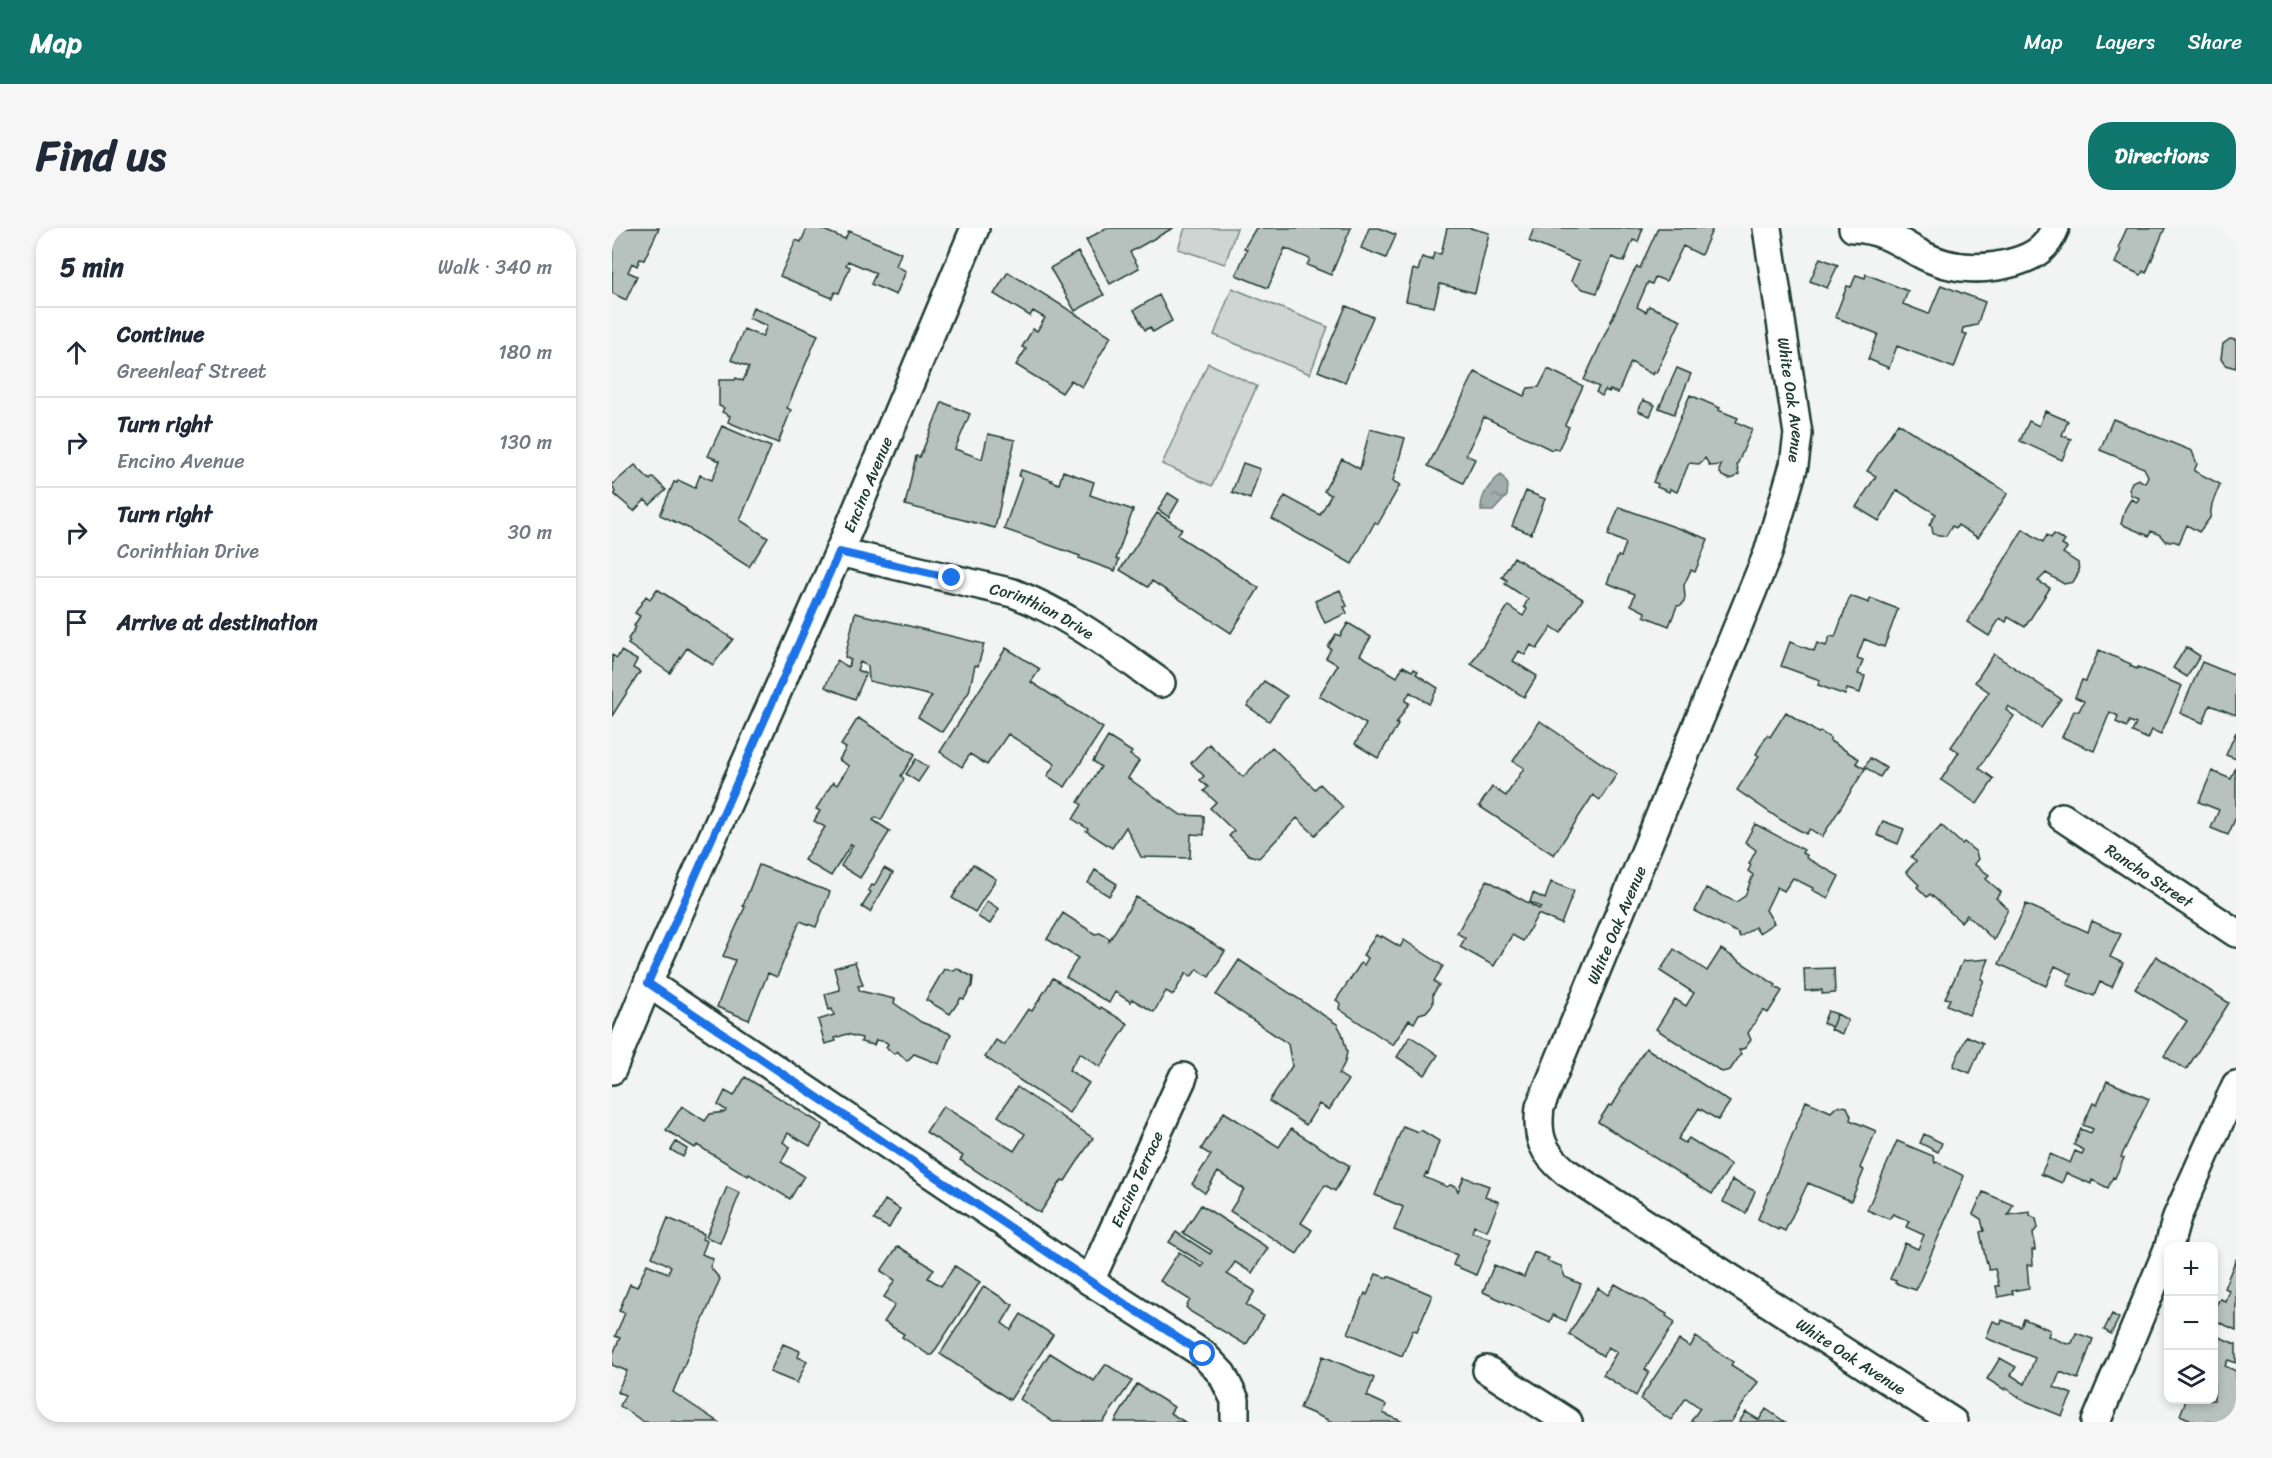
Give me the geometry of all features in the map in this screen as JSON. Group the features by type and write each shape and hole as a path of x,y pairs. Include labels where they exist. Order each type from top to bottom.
{"street":[{"name":"Encino Avenue","path":"612,1070 648,983 839,552 975,228"},
{"name":"White Oak Avenue","path":"1767,228 1797,425 1794,465 1768,553 1540,1107 1538,1126 1543,1147 1553,1161 1566,1172 1953,1422"},
{"path":"1853,228 1869,229 1895,238 1935,261 1955,267 1976,269 1996,267 2022,260 2041,251 2055,228"},
{"name":"Corinthian Drive","path":"839,552 1013,593 1041,603 1070,618 1161,683"},
{"name":"Rancho Street","path":"2062,817 2236,933"},
{"path":"648,983 1090,1281 1203,1354 1222,1374 1235,1400 1235,1422"},
{"name":"Encino Terrace","path":"1090,1281 1183,1077"},
{"path":"2171,1242 2177,1217 2236,1085"},
{"path":"2101,1421 2164,1261"},
{"path":"1487,1370 1568,1422"}],"shaded area":[{"path":"1185,228 1237,228 1225,264 1178,249"},
{"path":"1232,288 1328,327 1310,374 1214,335"},
{"path":"1208,363 1257,386 1212,486 1162,464"}],"water":[{"path":"1501,474 1508,485 1507,496 1493,511 1481,511 1486,491"}],"building":[{"path":"613,228 659,228 644,260 640,259 637,266 632,263 628,272 637,276 626,300 612,293"},
{"path":"807,228 819,228 845,239 849,231 901,253 896,266 906,271 896,295 871,284 876,273 848,261 846,265 850,267 839,293 835,292 832,298 780,276 796,240 801,242"},
{"path":"1106,228 1173,228 1130,252 1139,268 1110,284 1086,240"},
{"path":"1256,228 1351,228 1331,275 1307,265 1310,259 1285,248 1268,288 1236,275 1247,249 1244,248"},
{"path":"1369,228 1379,228 1396,235 1386,258 1361,248"},
{"path":"1447,228 1470,228 1489,233 1475,293 1440,284 1434,307 1406,301 1413,269 1418,271 1422,257 1432,260 1434,253 1441,254"},
{"path":"1534,228 1643,228 1638,242 1633,240 1624,262 1612,257 1597,293 1583,289 1571,281 1579,262 1529,241"},
{"path":"1658,228 1713,228 1701,255 1683,246 1666,281 1655,277 1652,284 1648,282 1637,307 1646,312 1649,306 1681,320 1656,373 1654,372 1653,375 1631,362 1618,393 1605,390 1602,396 1596,392 1599,387 1584,380 1633,273 1637,267 1640,268"},
{"path":"2127,228 2165,228 2146,273 2143,271 2141,275 2115,263 2121,249 2118,248"},
{"path":"1078,252 1104,295 1075,311 1050,268"},
{"path":"1820,258 1838,265 1827,288 1810,281"},
{"path":"1008,272 1111,336 1082,387 1071,380 1062,393 1016,365 1026,349 1022,347 1033,329 1037,331 1045,318 1033,311 1030,316 994,294"},
{"path":"1866,274 1908,291 1903,304 1929,314 1941,285 1985,302 1977,325 1963,328 1962,333 1967,334 1954,368 1897,346 1889,368 1868,359 1878,334 1835,317 1847,286 1851,287 1856,275 1865,278"},
{"path":"1159,295 1172,321 1153,332 1150,327 1145,330 1134,310"},
{"path":"1346,306 1373,317 1345,382 1318,371"},
{"path":"753,307 818,335 787,408 791,410 778,443 728,422 730,416 722,412 724,408 719,406 719,380 735,380 736,378 743,381 749,367 731,360 744,329 762,337 767,326 749,318"},
{"path":"2230,339 2236,340 2236,368 2225,365 2221,359 2223,344"},
{"path":"1677,368 1691,374 1674,414 1659,408"},
{"path":"1548,369 1583,386 1565,425 1569,427 1558,450 1554,448 1552,450 1484,417 1466,455 1475,459 1463,483 1428,466 1475,372 1524,396 1528,388 1539,387"},
{"path":"1690,395 1720,408 1718,410 1738,418 1736,422 1752,429 1737,465 1739,474 1734,478 1729,479 1722,476 1719,471 1721,465 1710,466 1705,458 1699,464 1689,463 1677,492 1670,489 1669,492 1657,487 1658,484 1653,482"},
{"path":"1643,400 1655,405 1650,416 1638,411"},
{"path":"942,402 970,414 955,449 982,459 988,434 1015,440 995,528 905,505 916,456 920,457"},
{"path":"2045,411 2068,421 2062,435 2071,439 2062,460 2020,441 2029,421 2039,426"},
{"path":"2113,419 2192,451 2197,464 2194,471 2220,484 2212,504 2210,518 2199,532 2187,525 2179,543 2165,541 2160,535 2151,531 2149,536 2121,524 2125,509 2131,499 2137,502 2139,498 2131,495 2129,489 2132,482 2138,479 2145,483 2148,476 2144,468 2100,450"},
{"path":"1898,423 2008,493 1978,538 1958,525 1956,528 1952,526 1946,536 1933,534 1932,527 1929,525 1936,514 1897,490 1879,521 1856,507 1876,476 1867,471"},
{"path":"722,426 771,447 740,520 768,538 749,567 688,528 660,515 674,482 677,483 678,480 695,488 700,475 712,480 720,461 708,456"},
{"path":"1370,429 1405,438 1393,481 1400,485 1378,524 1375,522 1352,564 1272,519 1285,496 1320,515 1331,495 1324,491 1342,459 1360,469"},
{"path":"1243,463 1260,469 1250,499 1232,492"},
{"path":"635,465 650,480 653,477 666,490 650,505 645,500 634,511 614,494 612,485"},
{"path":"1021,470 1059,484 1063,471 1094,482 1090,495 1133,510 1116,559 1119,560 1115,571 1004,529 1022,478 1019,476"},
{"path":"1526,491 1545,499 1531,534 1512,526"},
{"path":"1168,493 1179,500 1169,517 1158,510"},
{"path":"1619,507 1708,539 1695,572 1691,570 1684,585 1685,598 1682,605 1677,606 1669,626 1644,616 1645,612 1631,605 1635,594 1607,583 1626,543 1608,535"},
{"path":"1157,513 1182,529 1177,535 1259,588 1231,633 1152,581 1148,587 1120,570"},
{"path":"2023,529 2043,542 2047,535 2051,538 2054,534 2065,541 2062,545 2067,548 2063,553 2078,563 2079,572 2073,582 2064,584 2046,573 2038,581 2050,588 2025,627 2008,617 2006,622 2000,618 1989,636 1967,622"},
{"path":"1514,557 1583,599 1561,633 1552,627 1537,649 1531,645 1525,655 1519,651 1513,661 1537,676 1524,697 1471,664 1508,606 1523,616 1527,609 1524,607 1528,599 1505,584 1507,580 1502,577"},
{"path":"657,589 733,639 713,665 687,648 670,673 628,644 630,641 628,639 640,616 635,613 646,596 650,599"},
{"path":"1340,590 1347,606 1344,607 1347,613 1325,623 1315,601"},
{"path":"1850,596 1869,603 1870,598 1898,609 1884,647 1864,639 1857,658 1863,660 1858,674 1865,676 1860,693 1847,689 1845,695 1818,685 1820,680 1781,666 1790,642 1814,651 1817,643 1826,646 1830,636 1835,637"},
{"path":"855,613 984,644 978,666 975,665 969,692 942,732 918,717 932,696 869,681 868,666 860,662 857,670 866,674 855,699 825,687 837,660 848,667 851,660 845,657"},
{"path":"1348,623 1371,637 1360,655 1397,677 1403,666 1412,671 1414,669 1418,671 1416,674 1438,688 1429,704 1410,692 1405,701 1409,703 1378,758 1355,744 1366,724 1319,696 1338,665 1326,658 1331,649 1328,647 1336,634 1340,636"},
{"path":"2186,647 2200,656 2187,677 2173,668"},
{"path":"1006,648 1040,669 1031,682 1103,728 1065,787 1047,776 1055,764 1008,734 987,765 970,754 962,767 940,752"},
{"path":"2099,650 2131,664 2130,666 2137,669 2138,667 2182,686 2161,734 2152,730 2148,739 2132,732 2136,724 2129,721 2127,727 2116,722 2118,716 2110,712 2094,751 2062,737 2074,711 2079,711 2084,701 2075,697 2082,680 2086,681"},
{"path":"621,651 637,660 633,668 640,672 612,716 612,655 617,658"},
{"path":"1994,654 2061,699 2041,728 2008,706 2006,710 2014,716 1979,768 1994,779 1977,804 1941,780 1959,752 1951,747 1989,692 1975,682"},
{"path":"2202,662 2236,676 2236,715 2210,705 2203,723 2180,713"},
{"path":"1264,681 1287,696 1269,721 1247,706"},
{"path":"1786,712 1818,733 1821,732 1830,738 1830,741 1859,759 1856,763 1865,769 1822,837 1810,829 1806,834 1737,790 1759,756 1756,754 1767,735 1770,737"},
{"path":"858,718 915,754 901,776 904,779 881,820 876,817 873,820 890,831 860,878 841,866 853,845 851,844 831,876 804,860 825,827 814,821 820,811 816,809 833,782 837,785 849,766 839,760 846,748 841,745"},
{"path":"1540,721 1617,774 1600,800 1593,795 1554,855 1479,806 1492,787 1506,796 1524,768 1513,761"},
{"path":"2236,732 2236,759 2226,755"},
{"path":"1108,737 1132,752 1130,755 1139,761 1128,778 1181,815 1204,816 1204,835 1191,834 1190,858 1141,857 1126,827 1112,848 1086,831 1088,829 1073,819 1082,805 1078,802 1101,767 1093,761"},
{"path":"1209,744 1243,777 1272,747 1315,789 1320,784 1343,807 1315,835 1297,818 1259,858 1249,855 1229,836 1234,831 1210,808 1216,802 1204,791 1208,787 1200,780 1204,776 1191,763"},
{"path":"1870,758 1886,768 1880,777 1865,767"},
{"path":"916,759 928,767 918,782 906,774"},
{"path":"2236,767 2236,817 2228,835 2211,828 2219,810 2199,802 2212,771 2231,779"},
{"path":"1883,821 1904,829 1898,844 1877,835"},
{"path":"1755,824 1804,850 1802,853 1807,855 1806,858 1839,876 1828,898 1793,878 1784,891 1777,887 1766,910 1774,923 1759,933 1755,927 1740,937 1738,933 1695,911 1706,888 1736,902 1745,896 1753,875 1748,871 1751,865 1749,864 1756,850 1745,842"},
{"path":"1941,825 1962,844 1964,842 1976,852 1978,859 1974,864 1989,875 1986,879 2001,892 1996,898 2008,909 1994,940 1967,915 1961,922 1930,894 1927,897 1906,872 1916,861 1911,857"},
{"path":"973,864 996,879 975,912 952,898"},
{"path":"759,865 830,892 816,927 800,921 777,977 768,973 749,1020 717,1007 735,960 723,956 745,907 743,906"},
{"path":"884,868 893,873 870,912 862,907 871,892 868,890 872,885 874,886"},
{"path":"1095,870 1117,884 1109,896 1088,883"},
{"path":"1487,880 1539,909 1541,907 1530,902 1533,893 1545,899 1551,882 1574,891 1561,924 1538,914 1523,941 1512,935 1494,966 1460,947 1465,938 1457,933"},
{"path":"1136,897 1225,951 1209,977 1197,969 1191,977 1186,973 1173,995 1166,991 1154,1012 1115,992 1109,1003 1066,977 1078,958 1047,939 1063,913 1095,934 1100,933 1109,938 1109,941"},
{"path":"987,901 999,909 990,924 978,917"},
{"path":"2026,904 2088,932 2092,921 2121,934 2110,957 2123,963 2112,987 2100,982 2094,996 2067,985 2072,974 2055,966 2046,986 1999,964"},
{"path":"1376,935 1400,947 1404,940 1443,966 1434,981 1439,985 1433,994 1433,1004 1426,1012 1419,1014 1414,1023 1409,1020 1393,1045 1339,1009 1340,1003 1336,1000 1361,963 1364,965 1368,958 1363,955"},
{"path":"1674,949 1707,971 1721,949 1782,991 1768,1013 1763,1010 1748,1033 1751,1040 1745,1048 1739,1050 1741,1054 1730,1070 1722,1072 1656,1029 1675,999 1686,1006 1694,993 1660,971"},
{"path":"2156,956 2229,1003 2186,1070 2164,1056 2187,1021 2135,989"},
{"path":"1989,959 1981,979 1984,980 1969,1015 1947,1005 1950,999 1945,998 1963,961"},
{"path":"1239,960 1337,1024 1342,1033 1347,1052 1339,1074 1348,1080 1329,1110 1319,1104 1306,1125 1269,1101 1292,1066 1288,1044 1216,995"},
{"path":"855,962 863,985 858,986 860,991 895,999 894,1003 921,1022 951,1034 939,1064 914,1054 907,1061 897,1051 894,1054 886,1047 888,1044 886,1042 876,1040 874,1045 861,1042 862,1038 847,1034 835,1038 836,1041 825,1044 818,1020 834,1015 832,1009 829,1010 825,994 840,990 834,968"},
{"path":"956,968 973,977 972,986 950,1014 926,1000 944,969 954,971"},
{"path":"1834,968 1835,993 1822,994 1822,990 1805,991 1804,969"},
{"path":"1053,978 1100,1009 1101,1007 1128,1024 1100,1067 1080,1053 1069,1070 1089,1083 1069,1113 985,1057 996,1040 1004,1045 1028,1009 1032,1011"},
{"path":"1828,1011 1837,1014 1831,1029 1823,1023"},
{"path":"1837,1014 1848,1020 1842,1034 1831,1029"},
{"path":"1410,1036 1438,1055 1425,1075 1397,1057"},
{"path":"1967,1036 1983,1043 1970,1073 1953,1066"},
{"path":"1646,1048 1730,1102 1718,1120 1699,1108 1678,1139 1685,1143 1689,1138 1731,1165 1712,1194 1598,1122 1609,1105 1612,1106 1621,1091 1619,1090"},
{"path":"745,1077 823,1125 810,1146 788,1133 783,1142 790,1147 781,1162 804,1176 790,1199 697,1145 695,1148 666,1130 682,1106 705,1121 710,1114 725,1112 726,1110 718,1105 725,1091 734,1096"},
{"path":"2107,1081 2149,1099 2121,1157 2124,1158 2115,1178 2113,1177 2108,1188 2092,1180 2091,1184 2066,1173 2062,1183 2041,1174 2050,1154 2070,1163 2075,1151 2082,1154 2084,1150 2074,1145 2081,1129 2091,1133 2093,1129 2083,1125 2093,1103 2097,1104"},
{"path":"1017,1087 1093,1138 1065,1181 1062,1180 1040,1213 960,1160 963,1156 926,1132 943,1106 1014,1151 1025,1134 998,1116"},
{"path":"1806,1101 1831,1112 1836,1107 1847,1107 1851,1116 1850,1120 1876,1131 1860,1168 1864,1170 1851,1201 1808,1183 1785,1231 1779,1228 1778,1230 1758,1219"},
{"path":"1224,1112 1279,1147 1291,1129 1350,1166 1335,1191 1325,1185 1301,1223 1312,1230 1297,1254 1230,1211 1244,1189 1218,1172 1205,1193 1192,1184 1211,1155 1201,1149"},
{"path":"1403,1126 1418,1132 1421,1130 1439,1141 1428,1174 1426,1173 1424,1177 1447,1187 1455,1186 1458,1191 1464,1177 1489,1186 1485,1196 1499,1202 1487,1231 1474,1226 1472,1232 1491,1239 1476,1275 1453,1265 1457,1255 1394,1230 1403,1207 1375,1195"},
{"path":"1924,1134 1942,1143 1938,1152 1920,1143"},
{"path":"1897,1141 1933,1156 1935,1163 1964,1176 1916,1290 1890,1279 1905,1243 1918,1249 1924,1235 1906,1227 1909,1221 1893,1214 1889,1219 1867,1210"},
{"path":"676,1142 687,1149 683,1157 671,1150"},
{"path":"1732,1180 1755,1191 1746,1213 1723,1202"},
{"path":"727,1187 740,1193 720,1243 706,1237"},
{"path":"1983,1192 2013,1205 2008,1215 2030,1212 2030,1215 2036,1219 2038,1227 2033,1233 2035,1250 2032,1250 2033,1265 2027,1265 2029,1288 2012,1291 2013,1294 1998,1297 1996,1286 1999,1286 1995,1269 1989,1270 1985,1256 1980,1232 1984,1231 1981,1219 1973,1214"},
{"path":"885,1200 900,1209 889,1228 874,1220"},
{"path":"1201,1205 1268,1248 1252,1273 1235,1262 1227,1274 1255,1291 1246,1305 1264,1316 1246,1345 1191,1312 1186,1307 1190,1300 1160,1281 1179,1252 1202,1267 1204,1264 1169,1242 1176,1232 1210,1254 1212,1251 1183,1233"},
{"path":"668,1218 704,1234 702,1239 707,1241 702,1254 713,1259 710,1267 720,1279 673,1392 718,1422 675,1422 672,1420 671,1422 644,1422 620,1406 625,1395 617,1392 627,1371 612,1365 612,1356 620,1338 615,1336 625,1313 619,1311 630,1284 637,1287 647,1264 668,1273 671,1266 652,1257"},
{"path":"898,1246 934,1269 928,1278 941,1286 955,1266 980,1282 932,1355 902,1337 904,1334 884,1322 895,1305 884,1297 895,1280 881,1271"},
{"path":"1534,1252 1549,1258 1547,1261 1561,1266 1565,1277 1581,1284 1566,1321 1553,1315 1550,1322 1483,1292 1494,1265 1524,1277"},
{"path":"2236,1259 2236,1330 2218,1322 2218,1302 2220,1299 2225,1301 2229,1290 2224,1288"},
{"path":"1376,1274 1387,1278 1388,1276 1432,1295 1417,1331 1413,1330 1402,1356 1348,1333"},
{"path":"1615,1284 1667,1314 1666,1316 1675,1322 1645,1369 1649,1372 1636,1396 1603,1375 1617,1352 1608,1347 1603,1356 1569,1334 1598,1288 1608,1295"},
{"path":"984,1286 1013,1305 1002,1323 1011,1330 1021,1314 1053,1335 1010,1400 940,1354"},
{"path":"2112,1314 2119,1318 2111,1334 2104,1330"},
{"path":"2024,1319 2050,1330 2048,1336 2067,1344 2072,1343 2076,1333 2093,1339 2078,1379 2060,1372 2054,1387 2072,1394 2062,1416 2018,1398 2006,1388 2005,1390 1987,1379 2000,1358 2016,1367 2011,1375 2025,1384 2035,1358 1986,1338 1993,1321 2001,1324 2002,1320 2021,1327"},
{"path":"1696,1337 1733,1362 1731,1365 1758,1382 1731,1422 1691,1421 1700,1408 1686,1398 1671,1420 1640,1399 1679,1340 1690,1347"},
{"path":"2218,1337 2236,1344 2236,1363 2228,1360 2225,1366 2236,1371 2236,1422 2196,1422 2180,1415 2184,1404 2218,1404"},
{"path":"783,1344 800,1351 798,1357 807,1361 797,1383 770,1372"},
{"path":"1050,1353 1094,1381 1106,1364 1132,1381 1103,1422 1053,1422 1020,1399"},
{"path":"1323,1356 1374,1378 1367,1396 1386,1405 1383,1413 1403,1422 1327,1422 1328,1420 1300,1408"},
{"path":"1137,1384 1174,1407 1170,1413 1185,1422 1115,1422"},
{"path":"1766,1409 1785,1422 1739,1422 1746,1412 1759,1420"}],"route":[{"path":"952,578 839,552 648,983 1090,1281 1203,1354"}]}
